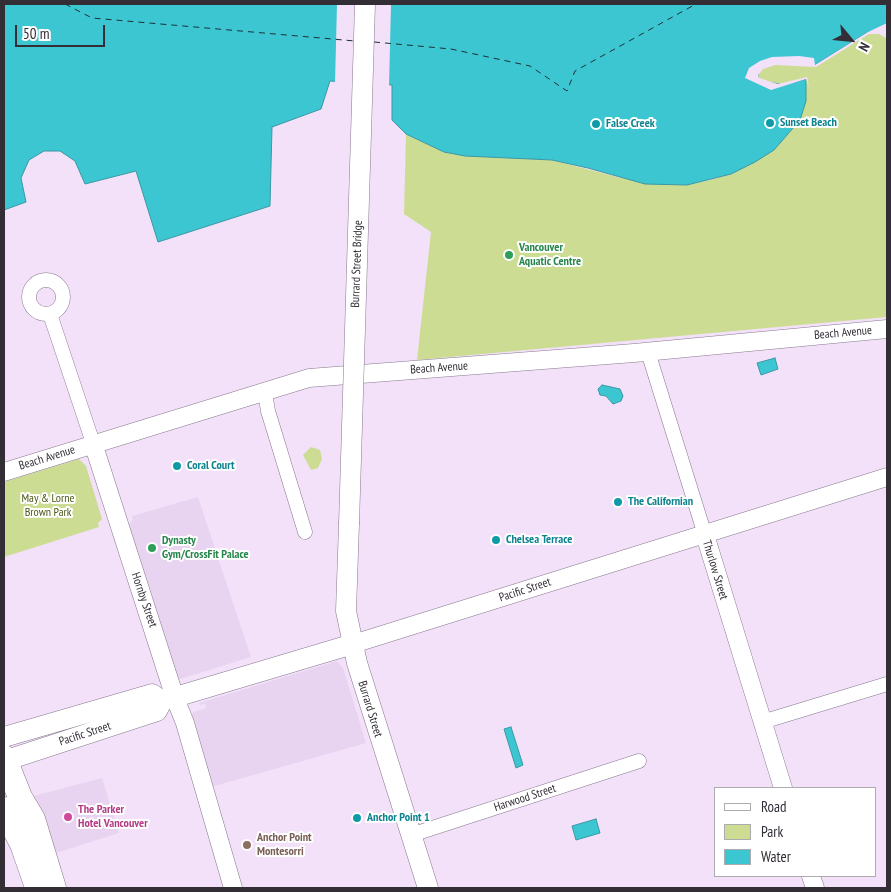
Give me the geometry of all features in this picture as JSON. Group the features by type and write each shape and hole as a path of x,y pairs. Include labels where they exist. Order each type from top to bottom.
{"highway":[{"path":"4,760 20,798 32,820 54,888"},
{"path":"4,809 22,844 38,888"}],"main road":[{"name":"Burrard Street Bridge","path":"349,524 364,4"},
{"name":"Burrard Street","path":"349,524 346,611 353,644 360,674 428,888"},
{"name":"Pacific Street","path":"4,760 157,711 169,700 353,644"},
{"name":"Pacific Street","path":"4,736 152,694 169,700"}],"street":[{"name":"Hornby Street","path":"50,314 93,443 169,700 185,723 233,888"},
{"name":"Beach Avenue","path":"4,472 93,443 265,393 309,378 648,352 887,329"},
{"name":"Thurlow Street","path":"648,352 783,787"},
{"path":"265,393 267,406 305,532"},
{"name":"Pacific Street","path":"353,644 887,477"},
{"path":"762,722 887,684"},
{"name":"Harwood Street","path":"411,835 639,761"}],"shaded area":[{"path":"198,497 251,657 177,680 128,525 133,520 132,516"},
{"path":"337,661 343,668 366,743 211,787 191,717 193,712 206,708 205,704 200,705 199,703"},
{"path":"102,778 119,833 47,856 26,798"}],"green space":[{"path":"879,31 887,35 887,317 417,360 431,232 404,214 406,134 444,152 465,156 552,160 621,178 687,185 710,180 731,174 774,150 800,120 784,85 758,80 755,75 766,65 815,65 868,32"},
{"path":"311,447 320,450 322,459 318,468 311,470 303,455"},
{"name":"May & Lorne Brown Park","path":"79,459 86,466 102,519 98,523 99,527 4,557 4,482"}],"water":[{"name":"False Creek","path":"4,4 887,4 887,35 879,31 868,32 815,65 775,62 758,70 758,80 784,85 806,79 806,101 800,120 774,150 755,162 731,174 687,185 645,184 552,160 465,156 444,152 406,134 392,120 392,85 330,81 321,109 272,127 270,206 158,242 136,171 85,184 75,161 60,151 44,151 29,160 21,178 26,202 4,210"},
{"path":"775,358 778,369 761,375 757,363"},
{"path":"602,385 620,389 623,396 621,401 613,404 606,396 600,395 598,389"},
{"path":"511,727 523,765 516,768 504,729"},
{"path":"596,819 600,833 576,840 572,826"}],"pier":[{"path":"337,4 391,4 389,87 335,83"},
{"path":"887,23 886,38 879,34 869,34 816,67 775,65 763,69 758,75 759,78 778,84 807,77 809,88 806,79 771,90 745,78 749,68 760,61 772,57 799,56 814,58 815,65 868,32"}],"ferry route":[{"path":"65,4 92,18 355,41"},
{"path":"374,42 451,49 530,66 567,91 575,71 696,4"}],"place":[{"name":"Sunset Beach","path":"770,123"},
{"name":"False Creek","path":"596,124"},
{"name":"Vancouver Aquatic Centre","path":"509,255"},
{"name":"Coral Court","path":"177,466"},
{"name":"The Californian","path":"618,502"},
{"name":"Chelsea Terrace","path":"496,540"},
{"name":"Dynasty Gym/CrossFit Palace","path":"152,548"},
{"name":"The Parker Hotel Vancouver","path":"68,817"},
{"name":"Anchor Point 1","path":"357,818"},
{"name":"Anchor Point Montesorri","path":"247,845"}]}
